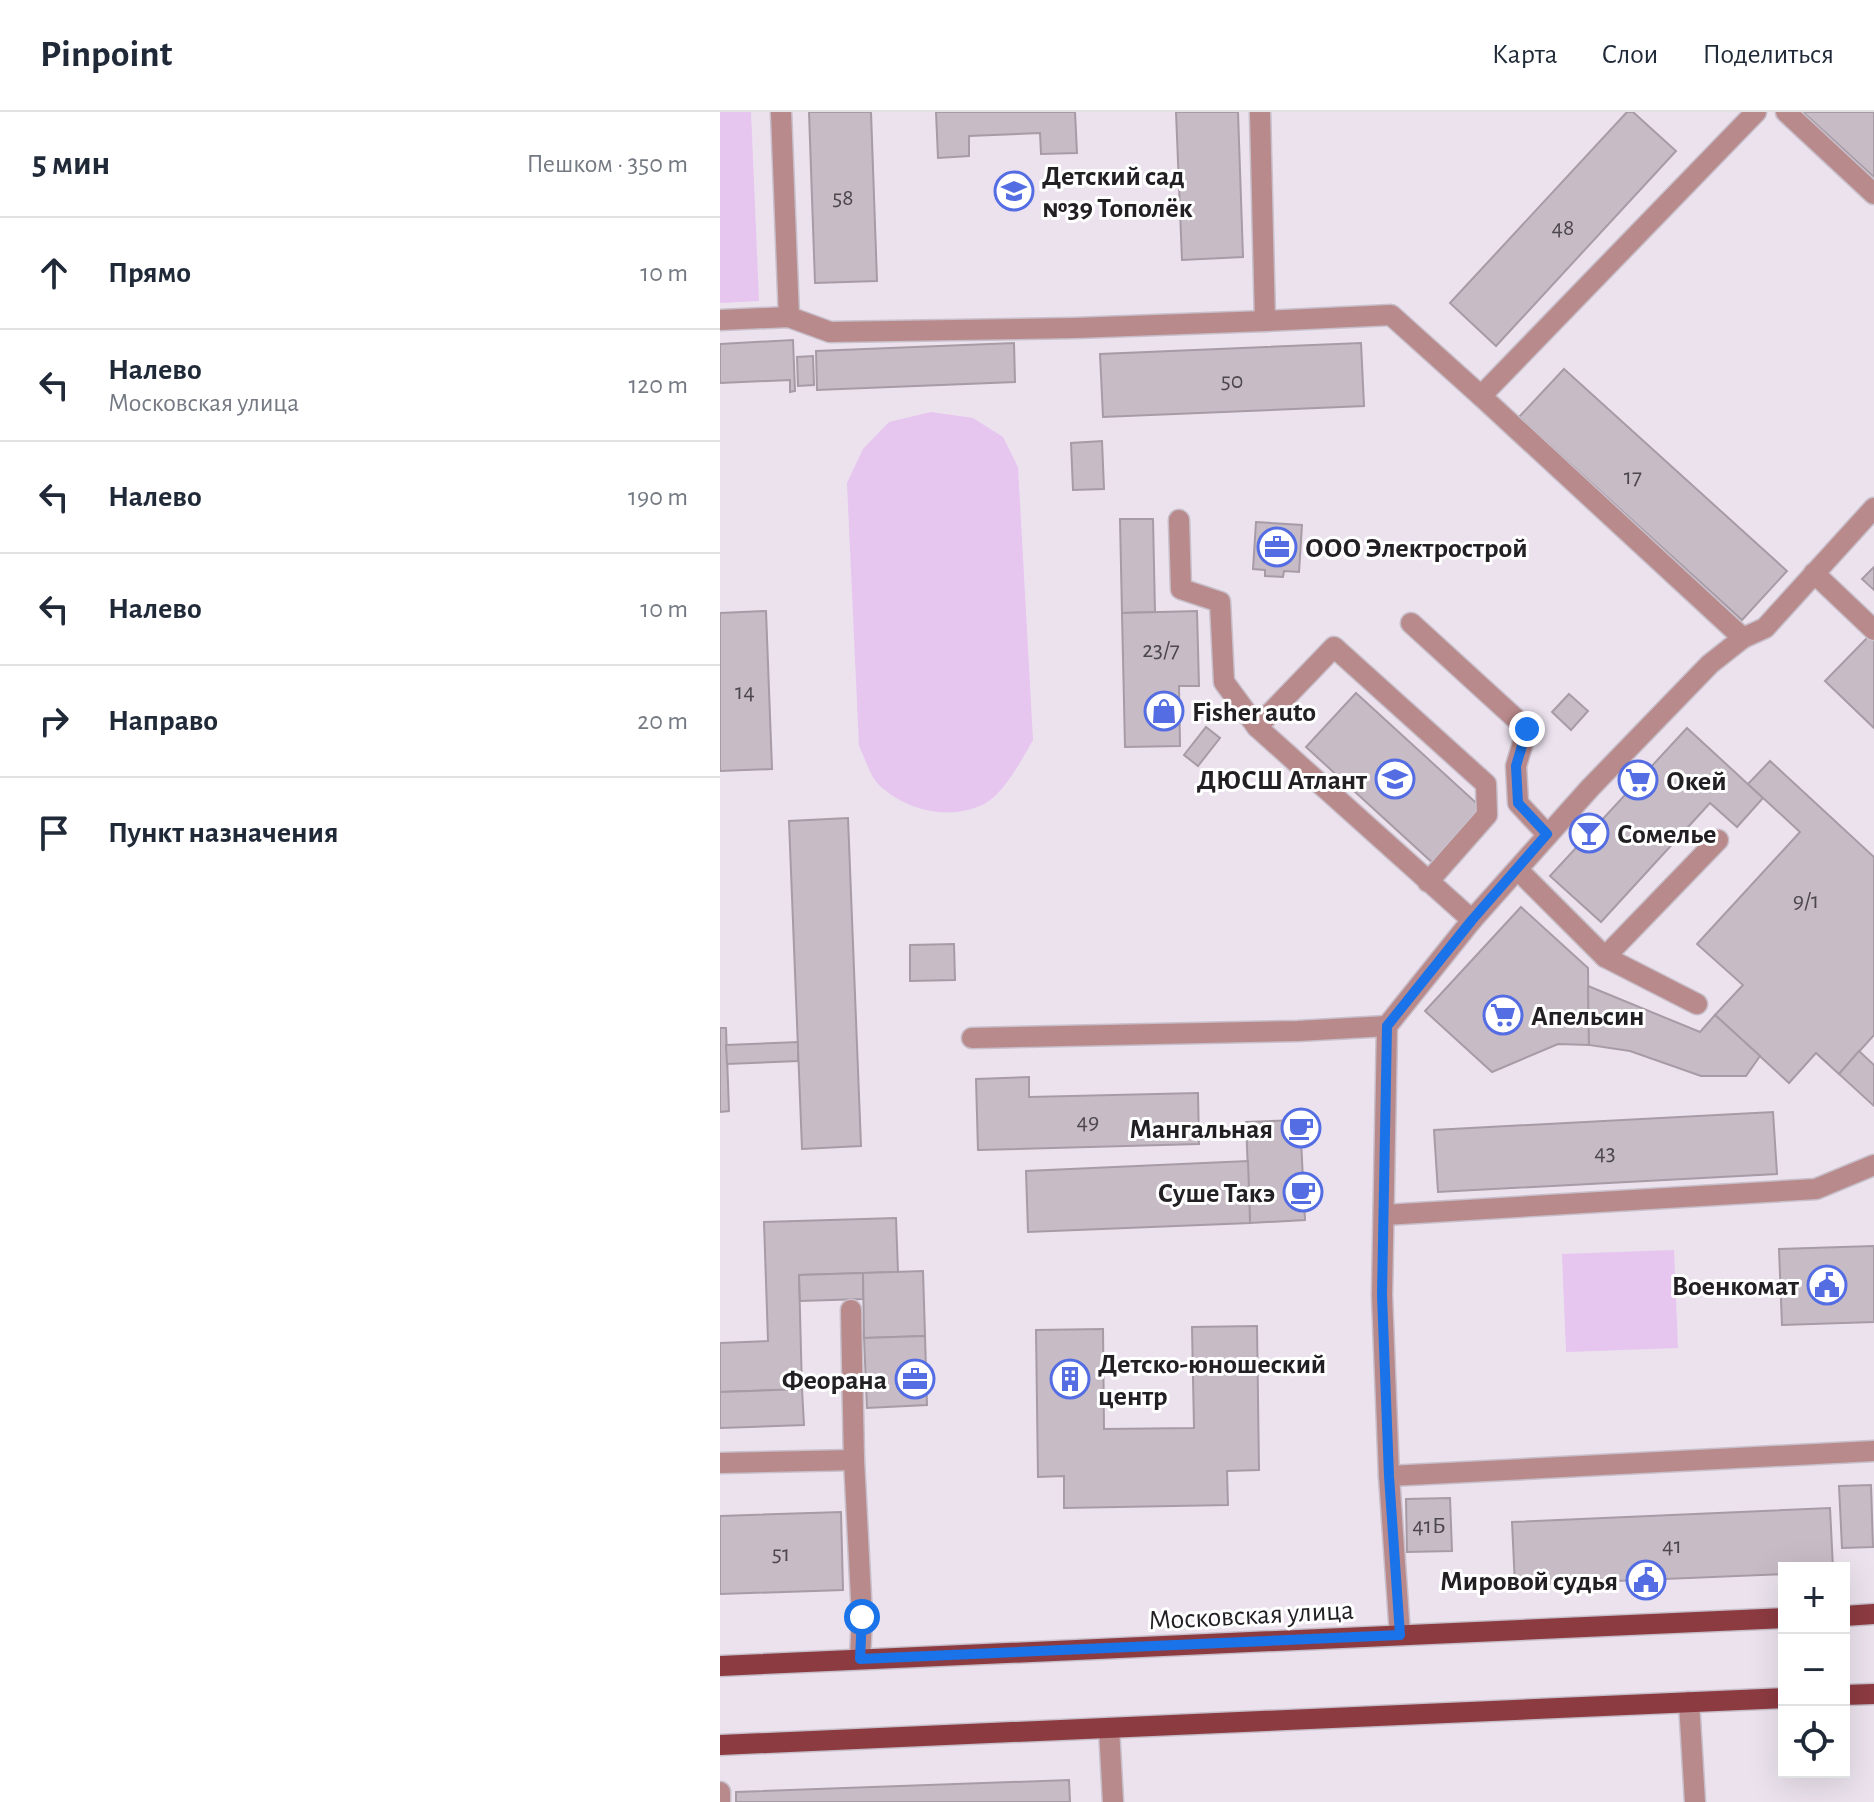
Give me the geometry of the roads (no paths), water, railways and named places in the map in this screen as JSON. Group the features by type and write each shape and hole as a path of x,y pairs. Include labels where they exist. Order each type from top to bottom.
{"main road":[{"path":"1850,1616 1874,1614"},
{"name":"Московская улица","path":"720,1666 1778,1618"},
{"path":"1850,1695 1874,1694"},
{"path":"720,1745 1778,1698"}],"lane":[{"path":"781,112 789,317"},
{"path":"1260,112 1265,321"},
{"path":"1481,396 1756,112"},
{"path":"1786,112 1874,194"},
{"path":"720,320 789,317 830,332 1075,328 1391,315 1743,638"},
{"path":"1400,1635 1389,1476 1382,1295 1387,1026 1472,920 1547,834 1710,664 1743,638 1765,628 1874,508"},
{"path":"1179,520 1181,589 1220,602 1224,682 1257,727 1472,920"},
{"path":"1814,573 1874,630"},
{"path":"1411,623 1527,729 1516,766 1518,803 1547,834"},
{"path":"1257,727 1334,647 1486,784 1487,815 1428,882"},
{"path":"1605,957 1718,840"},
{"path":"1518,870 1605,957 1697,1004"},
{"path":"972,1038 1298,1031 1387,1026"},
{"path":"1384,1215 1816,1189 1874,1165"},
{"path":"851,1310 862,1617 860,1659"},
{"path":"1389,1476 1874,1451"},
{"path":"720,1463 854,1460"},
{"path":"1689,1702 1695,1802"},
{"path":"1109,1728 1113,1802"},
{"path":"720,1792 720,1802"}],"place":[{"name":"Детский сад №39 Тополёк","path":"1014,191"},
{"name":"ООО Электрострой","path":"1277,547"},
{"name":"Fisher auto","path":"1164,711"},
{"name":"ДЮСШ Атлант","path":"1395,779"},
{"name":"Окей","path":"1638,780"},
{"name":"Сомелье","path":"1589,833"},
{"name":"Апельсин","path":"1503,1015"},
{"name":"Мангальная","path":"1301,1128"},
{"name":"Суше Такэ","path":"1303,1192"},
{"name":"Военкомат","path":"1827,1285"},
{"name":"Феорана","path":"915,1379"},
{"name":"Детско-юношеский центр","path":"1070,1379"},
{"name":"Мировой судья","path":"1646,1580"}]}
